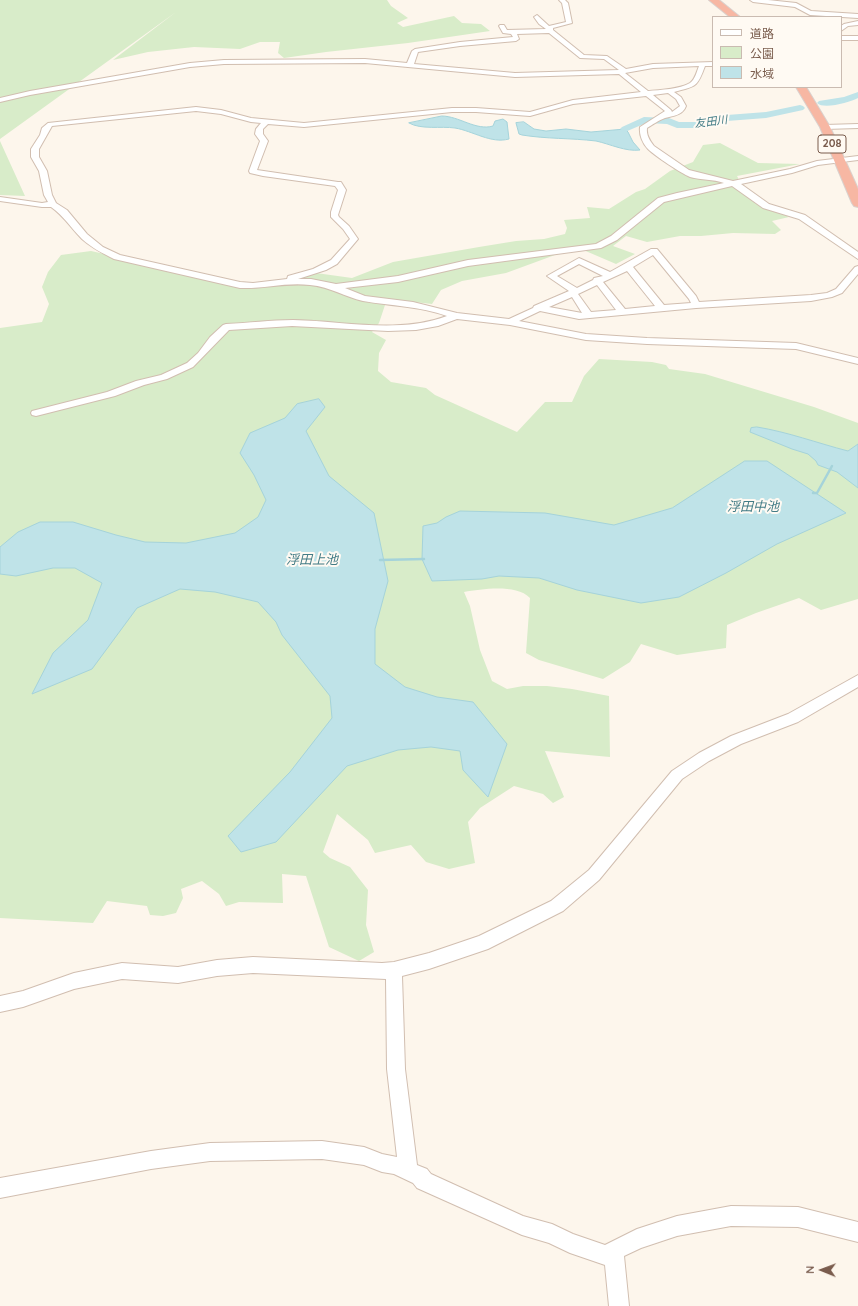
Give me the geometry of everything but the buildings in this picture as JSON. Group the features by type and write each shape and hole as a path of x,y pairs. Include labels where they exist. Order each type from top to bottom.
{"highway":[{"path":"713,0 735,16"},
{"name":"208","path":"802,88 825,127 858,203"}],"street":[{"path":"502,26 505,32 550,30 550,27 569,22 562,0"},
{"path":"753,0 796,5 810,13 858,16"},
{"path":"537,17 541,23 582,57 605,57 669,110 658,119 644,127 643,132 646,141 651,148 693,175 716,178 735,184 766,206 802,218 858,256"},
{"path":"842,29 846,25 858,23"},
{"path":"410,65 415,51 460,44 516,39 514,32"},
{"path":"842,38 858,38"},
{"path":"0,100 30,92 190,65 224,62 364,61 515,75 622,71 653,66 712,64"},
{"path":"703,64 696,81 692,85 669,92 573,102 530,114 476,110 452,110 304,125 251,120 220,112 196,109 50,124 35,149 35,157 42,171 48,195 53,204 64,212 84,236 100,249 117,257 240,285 253,286 288,281 311,282 334,286 363,298 413,305 456,316 510,322 586,337 796,346 858,361"},
{"path":"658,119 670,116 682,109 683,106 679,98 669,92"},
{"path":"264,284 326,266 338,260 343,250 354,239 344,225 338,222 335,218 335,209 340,200 342,190 338,184 263,174 253,171 264,141 259,134 260,129 266,121"},
{"path":"825,127 858,126"},
{"path":"334,286 398,279 468,263 598,246 614,238 662,200 677,195 735,184 803,168 817,163 858,158"},
{"path":"0,199 42,205 53,204"},
{"path":"510,322 537,308 575,292 654,251 693,298 696,305"},
{"path":"588,315 575,292 551,276 579,261 608,275"},
{"path":"627,266 661,308"},
{"path":"537,308 579,316 696,305 811,298 839,291 858,269"},
{"path":"597,280 623,312"},
{"path":"36,413 111,394 140,383 164,377 190,364 202,355 213,339 226,327 251,325 271,326 292,323 388,328 416,327 435,324 456,316"},
{"path":"0,1004 74,981 122,971 178,975 217,968 253,965 382,971 394,970 429,961 482,943 558,906 594,875 677,775 704,757 736,740 793,718 858,680"},
{"path":"394,970 396,1069 408,1171"},
{"path":"0,1188 151,1160 210,1152 322,1150 364,1156 382,1163 394,1165 420,1176 424,1181 522,1225 552,1234 606,1255 644,1236 677,1226 731,1216 798,1217 858,1232"},
{"path":"614,1252 619,1306"}],"green space":[{"path":"0,0 387,0 391,6 408,18 397,23 403,27 454,16 462,23 481,24 490,31 408,43 284,58 278,53 280,42 260,42 240,49 194,47 148,52 113,60 176,12 0,139"},
{"path":"0,141 25,196 0,195"},
{"path":"720,143 758,163 800,164 737,176 741,184 758,202 789,217 772,221 781,230 775,234 733,233 680,236 647,242 626,236 613,246 635,254 616,264 581,249 555,255 506,273 462,281 441,290 432,304 387,299 379,323 372,332 386,340 379,353 378,371 391,382 426,388 435,395 517,432 545,402 572,402 584,376 599,359 652,362 666,365 669,369 705,374 814,407 858,423 858,599 821,610 799,598 756,613 727,625 726,648 677,655 641,644 630,662 603,679 539,660 526,653 530,598 524,594 508,589 464,592 470,606 480,650 492,681 507,689 523,686 547,686 609,696 610,757 545,751 564,797 553,803 543,794 514,786 480,808 468,822 475,863 449,869 426,862 411,845 375,853 368,840 337,814 323,852 330,858 350,867 368,890 366,925 374,952 359,961 329,947 306,876 282,874 283,903 239,902 226,906 219,894 202,881 181,889 183,898 176,913 163,916 150,915 147,906 107,901 93,923 0,918 0,328 42,322 49,304 42,287 48,272 61,255 91,251 207,277 257,284 316,273 352,278 393,262 516,241 544,239 565,234 567,228 564,220 590,218 587,207 609,209 636,192 645,189 670,171 693,162 703,145"}],"water":[{"path":"442,116 455,118 480,127 493,126 495,121 503,119 507,122 509,139 489,139 455,128 425,127 409,123"},
{"path":"524,122 534,129 546,131 566,129 591,132 625,129 640,150 624,149 596,141 522,135 519,134 516,123"},
{"name":"浮田上池","path":"319,399 325,407 306,431 329,476 374,513 388,581 375,629 375,664 405,687 437,697 473,702 507,744 488,797 463,770 460,751 431,747 398,750 347,766 276,842 241,852 228,836 290,772 332,718 330,696 282,635 276,622 258,602 215,592 180,589 137,608 92,669 32,694 53,653 88,620 102,583 75,568 53,568 16,576 0,574 0,547 18,532 40,522 73,522 145,542 186,543 235,533 258,517 266,500 254,475 240,453 250,433 285,418 297,404"},
{"path":"757,427 848,451 858,444 858,488 837,472 818,465 816,461 808,454 750,432 751,428"},
{"name":"浮田中池","path":"745,461 767,461 846,513 777,544 726,573 679,597 641,603 577,590 539,578 499,576 482,579 432,581 422,559 423,526 437,523 460,511 545,513 614,525 672,508"}],"waterway":[{"name":"友田川","path":"822,103 846,100 858,95"},
{"name":"友田川","path":"625,129 644,120 669,121 677,125 700,125 727,118 766,115 800,108"},
{"path":"813,493 817,493 832,466"},
{"path":"380,560 424,559"}]}
